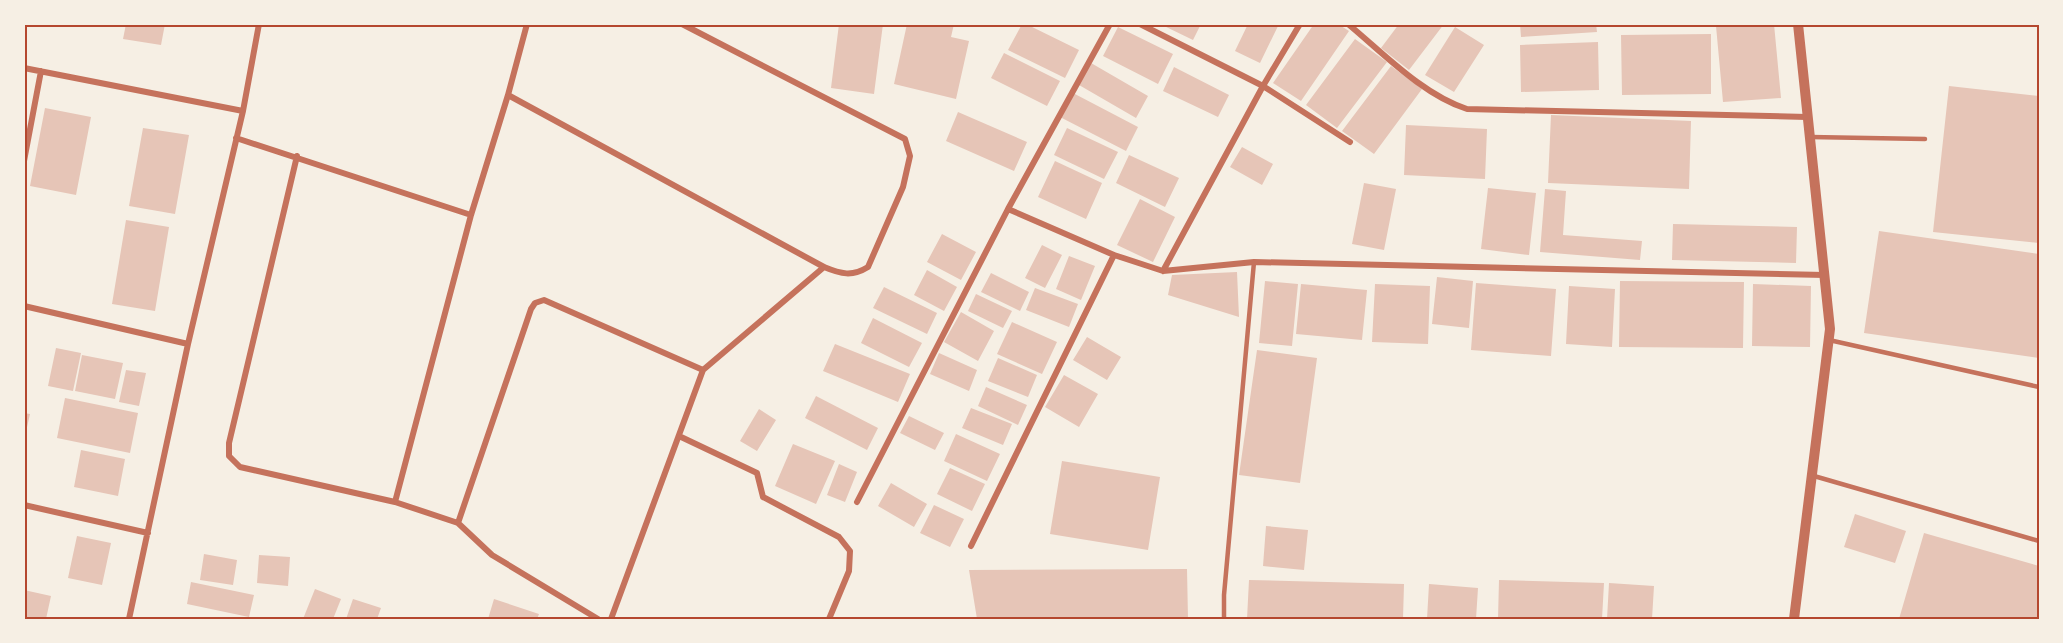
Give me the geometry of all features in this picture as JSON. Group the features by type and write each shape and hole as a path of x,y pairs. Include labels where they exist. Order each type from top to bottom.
{"street":[{"path":"129,619 188,344 243,111 259,24"},
{"path":"395,502 471,215 508,95 526,24"},
{"path":"508,95 824,267 843,274 858,273 868,267 903,187 910,156 905,140 682,24"},
{"path":"857,502 1008,209 1110,24"},
{"path":"1140,24 1263,86 1350,142"},
{"path":"1163,271 1263,86 1300,24"},
{"path":"1348,24 1404,72 1450,104 1467,109 1807,117"},
{"path":"1794,619 1830,329 1798,24"},
{"path":"24,68 243,111"},
{"path":"24,161 41,71"},
{"path":"236,138 297,156 471,215"},
{"path":"297,156 229,443 229,456 240,466 395,502 458,523 492,555 598,619"},
{"path":"1008,209 1114,255 1163,271 1254,262 1825,275"},
{"path":"971,546 1114,255"},
{"path":"611,619 704,370 824,267"},
{"path":"458,523 535,303 544,300 704,370"},
{"path":"24,306 188,344"},
{"path":"679,436 757,473 763,497 839,537 850,551 849,571 830,619"},
{"path":"24,505 148,533"}],"lane":[{"path":"1810,137 1925,139"},
{"path":"1224,619 1224,595 1254,262"},
{"path":"1829,340 2039,387"},
{"path":"1811,475 2039,541"}],"building":[{"path":"126,24 165,24 161,45 123,39"},
{"path":"839,24 883,24 874,94 831,88"},
{"path":"907,24 917,26 918,24 954,24 951,37 969,41 956,99 894,84"},
{"path":"1022,24 1079,50 1065,78 1008,50"},
{"path":"1160,24 1201,24 1193,40"},
{"path":"1248,24 1279,24 1260,63 1235,51"},
{"path":"1314,24 1338,24 1349,31 1301,101 1273,83"},
{"path":"1399,24 1444,24 1409,70 1381,48"},
{"path":"1520,24 1596,24 1597,32 1521,37"},
{"path":"1774,24 1781,98 1723,102 1716,26"},
{"path":"1118,27 1173,54 1158,84 1103,56"},
{"path":"1455,27 1484,45 1454,92 1425,75"},
{"path":"1711,34 1711,94 1622,95 1621,35"},
{"path":"1355,39 1387,62 1337,128 1306,105"},
{"path":"1598,42 1599,90 1521,92 1520,45"},
{"path":"1004,53 1060,81 1047,106 991,78"},
{"path":"1091,63 1148,96 1136,118 1079,85"},
{"path":"1391,66 1422,89 1374,154 1342,131"},
{"path":"1174,67 1229,95 1218,117 1163,91"},
{"path":"1949,86 2039,96 2039,243 1933,232"},
{"path":"1073,93 1138,127 1126,151 1060,117"},
{"path":"45,108 91,117 76,195 30,186"},
{"path":"958,112 1027,142 1014,171 946,141"},
{"path":"1551,115 1691,121 1689,189 1548,183"},
{"path":"1406,125 1487,129 1485,179 1404,175"},
{"path":"143,128 189,135 175,214 129,206"},
{"path":"1067,128 1118,152 1104,179 1054,155"},
{"path":"1242,147 1273,164 1262,185 1230,167"},
{"path":"1129,155 1179,178 1165,207 1116,183"},
{"path":"1055,161 1102,183 1086,219 1038,197"},
{"path":"1364,183 1396,189 1384,250 1352,244"},
{"path":"1488,188 1536,193 1529,255 1481,249"},
{"path":"1545,189 1566,191 1563,235 1642,241 1640,260 1540,252"},
{"path":"1140,199 1175,217 1153,262 1117,245"},
{"path":"126,220 169,227 155,311 112,304"},
{"path":"1673,224 1797,227 1796,263 1672,260"},
{"path":"1879,231 2039,254 2039,358 1864,333"},
{"path":"942,234 976,252 961,280 927,262"},
{"path":"1042,245 1062,255 1045,288 1025,278"},
{"path":"1069,256 1095,266 1081,300 1056,289"},
{"path":"927,270 957,287 944,311 914,295"},
{"path":"1237,272 1239,317 1168,295 1172,275"},
{"path":"991,273 1029,292 1020,311 981,292"},
{"path":"1437,277 1473,281 1469,328 1432,324"},
{"path":"1265,281 1298,284 1292,346 1259,343"},
{"path":"1620,281 1744,282 1743,348 1619,347"},
{"path":"1476,283 1556,289 1551,356 1471,350"},
{"path":"1301,284 1367,290 1362,340 1296,334"},
{"path":"1375,284 1430,286 1428,344 1372,342"},
{"path":"1753,284 1811,286 1810,347 1752,346"},
{"path":"1569,286 1615,289 1612,347 1566,344"},
{"path":"884,287 937,313 927,334 873,308"},
{"path":"1035,288 1078,304 1069,327 1026,310"},
{"path":"976,294 1012,311 1003,328 968,311"},
{"path":"961,312 994,331 978,361 944,342"},
{"path":"873,318 922,343 909,367 861,343"},
{"path":"1012,322 1057,342 1042,374 997,354"},
{"path":"1087,337 1121,357 1107,380 1073,360"},
{"path":"835,344 910,374 898,402 823,371"},
{"path":"56,348 81,353 73,391 48,386"},
{"path":"1257,350 1317,358 1300,483 1239,475"},
{"path":"939,353 977,370 969,391 930,374"},
{"path":"82,355 123,363 115,399 75,391"},
{"path":"998,358 1037,375 1028,397 988,381"},
{"path":"126,370 146,373 139,406 119,402"},
{"path":"1064,375 1098,394 1079,427 1045,407"},
{"path":"986,387 1027,405 1018,425 978,406"},
{"path":"816,396 878,428 867,450 805,418"},
{"path":"65,398 138,413 130,453 57,438"},
{"path":"971,408 1012,424 1003,445 962,428"},
{"path":"759,409 776,420 757,451 740,441"},
{"path":"24,413 30,414 25,436 24,436"},
{"path":"909,416 944,433 935,450 900,433"},
{"path":"956,434 1000,454 987,481 944,461"},
{"path":"793,444 835,461 816,504 775,486"},
{"path":"81,450 125,459 118,496 74,487"},
{"path":"1062,461 1160,477 1148,550 1050,534"},
{"path":"839,464 857,472 845,502 827,495"},
{"path":"950,468 985,484 972,511 937,494"},
{"path":"891,483 927,504 914,527 878,506"},
{"path":"934,505 964,519 950,547 920,533"},
{"path":"1855,514 1906,531 1895,563 1844,547"},
{"path":"1266,526 1308,530 1304,570 1263,566"},
{"path":"1924,533 2039,566 2039,619 1899,619"},
{"path":"77,536 111,543 102,585 68,578"},
{"path":"204,554 237,560 233,585 200,580"},
{"path":"259,555 290,557 288,586 257,583"},
{"path":"1187,569 1188,619 977,619 969,570"},
{"path":"1249,580 1404,584 1403,619 1247,619"},
{"path":"1499,580 1604,583 1602,619 1498,619"},
{"path":"191,582 254,595 249,617 187,604"},
{"path":"1609,583 1654,586 1652,619 1607,619"},
{"path":"1429,584 1478,588 1476,619 1427,619"},
{"path":"315,589 341,599 333,619 303,619"},
{"path":"24,590 51,596 46,619 24,619"},
{"path":"353,599 381,608 377,619 346,619"},
{"path":"494,599 539,614 537,619 488,619"}]}
